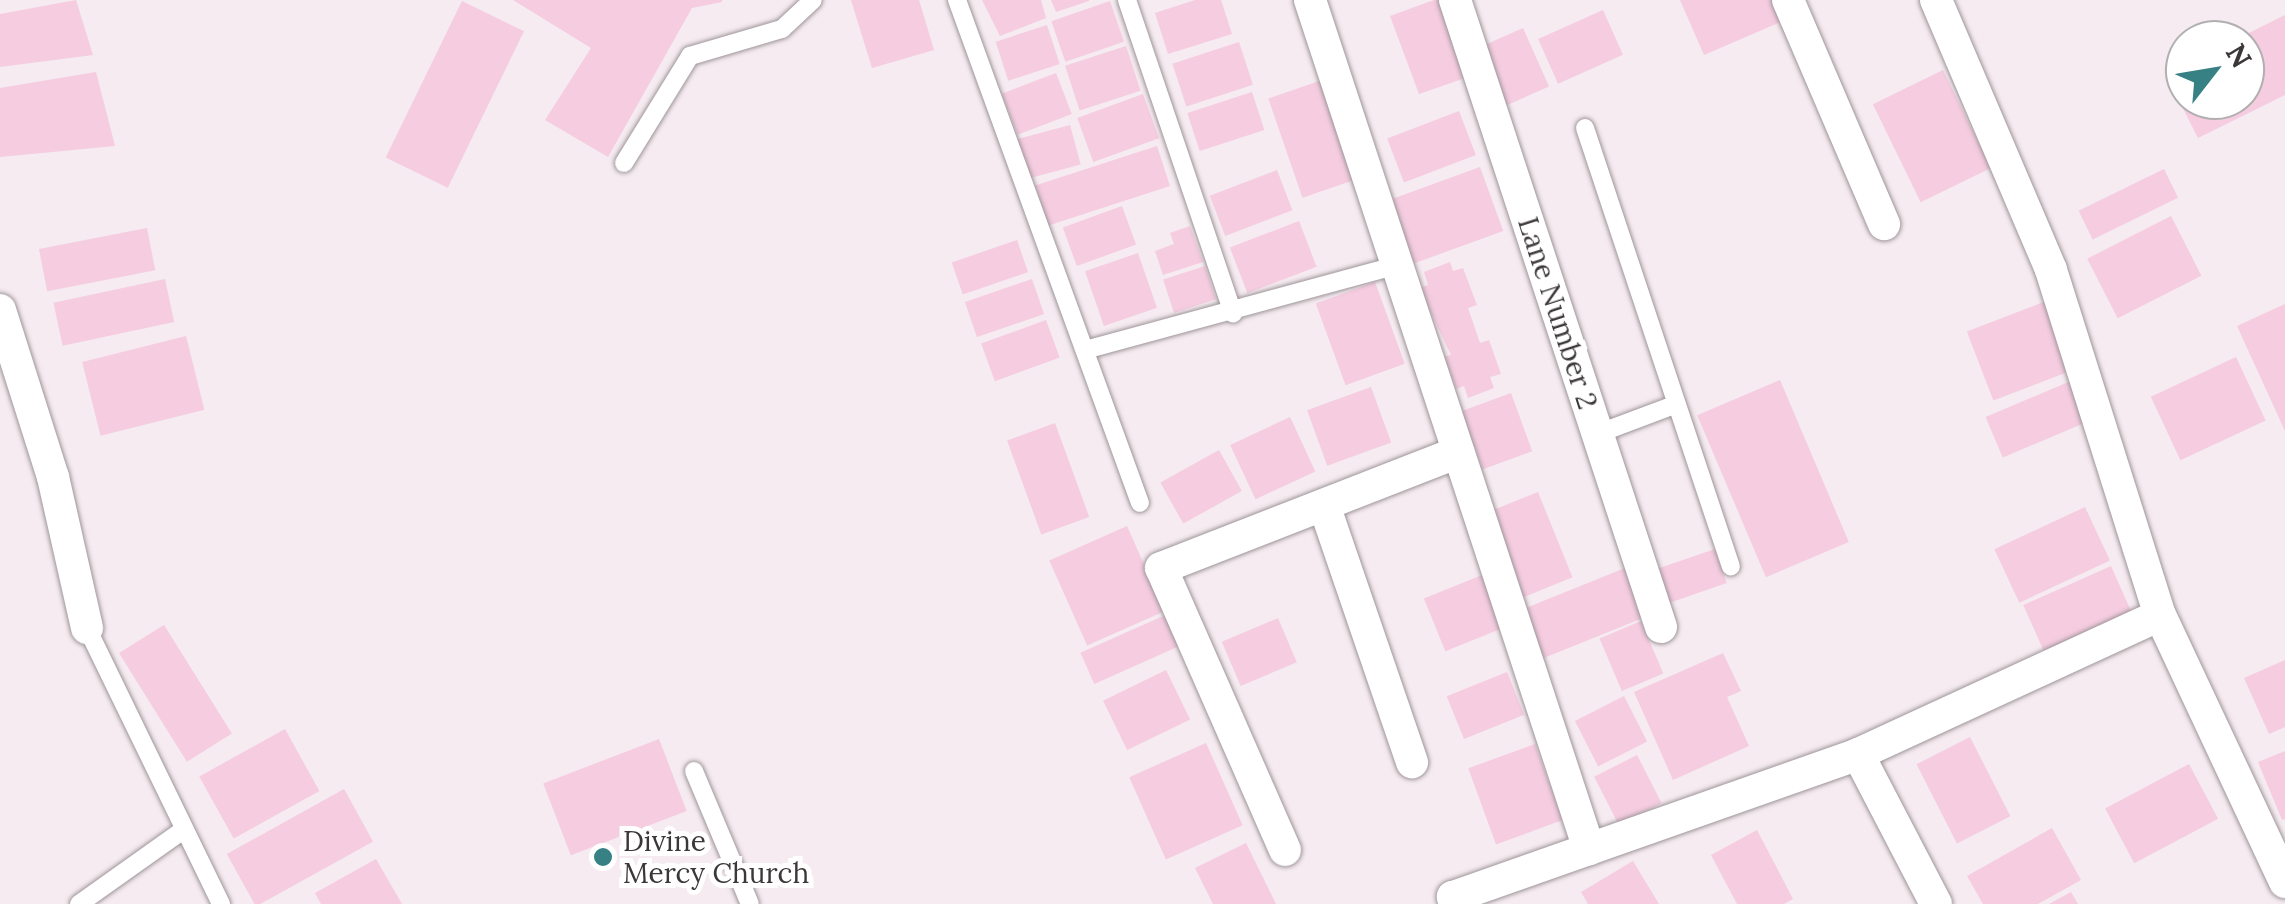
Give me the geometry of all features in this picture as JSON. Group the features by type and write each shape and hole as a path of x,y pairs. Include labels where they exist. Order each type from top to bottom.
{"street":[{"path":"1310,0 1402,264 1458,452 1589,849"},
{"name":"Lane Number 2","path":"1455,0 1661,627"},
{"path":"1788,0 1884,224"},
{"path":"1936,0 2051,270 2160,616 2285,882"},
{"path":"0,310 53,477 88,628"},
{"path":"1284,850 1162,568 1458,452"},
{"path":"1324,506 1412,762"},
{"path":"1458,904 1453,897 1858,754 2160,616"},
{"path":"1858,754 1936,904"}],"lane":[{"path":"624,162 690,56 782,29 812,0"},
{"path":"957,0 1140,504"},
{"path":"1126,0 1233,314"},
{"path":"1585,128 1732,566"},
{"path":"1084,350 1233,314 1402,264"},
{"path":"1597,434 1677,404"},
{"path":"88,628 221,904"},
{"path":"694,771 750,904"},
{"path":"79,904 183,830"}],"building":[{"path":"76,0 93,55 0,67 0,14"},
{"path":"513,0 722,2 692,8 608,157 545,120 591,48"},
{"path":"851,0 919,0 934,50 872,68"},
{"path":"982,0 1041,0 1046,18 1000,36"},
{"path":"1051,0 1089,0 1089,1 1056,12"},
{"path":"1195,0 1221,0 1232,34 1168,54 1155,13"},
{"path":"1440,0 1468,77 1419,94 1390,16"},
{"path":"1680,0 1776,0 1785,20 1704,55"},
{"path":"462,1 524,31 448,188 386,157"},
{"path":"1110,1 1124,42 1065,62 1051,21"},
{"path":"1603,10 1623,55 1558,84 1538,39"},
{"path":"2285,15 2285,95 2265,105 2265,25"},
{"path":"1047,25 1060,64 1008,81 996,42"},
{"path":"1523,28 1549,86 1498,109 1472,51"},
{"path":"1239,42 1253,85 1186,106 1172,64"},
{"path":"1126,46 1141,91 1080,110 1065,66"},
{"path":"1943,70 1991,168 1921,202 1873,104"},
{"path":"96,72 115,146 0,157 0,88"},
{"path":"1056,73 1072,114 1018,135 1002,94"},
{"path":"1325,79 1359,178 1302,198 1268,99"},
{"path":"1252,92 1264,130 1200,151 1187,113"},
{"path":"1143,94 1159,138 1093,162 1077,118"},
{"path":"1459,111 1476,155 1404,182 1387,139"},
{"path":"2189,120 2234,120 2198,138"},
{"path":"1070,125 1081,165 1027,179 1017,139"},
{"path":"1157,146 1170,186 1048,225 1035,186"},
{"path":"1480,167 1503,231 1414,263 1391,199"},
{"path":"2164,169 2178,198 2093,239 2079,211"},
{"path":"1277,170 1292,210 1225,236 1210,196"},
{"path":"1122,206 1136,245 1077,266 1063,228"},
{"path":"2171,216 2201,276 2118,318 2087,259"},
{"path":"1299,221 1317,267 1247,293 1230,248"},
{"path":"1190,226 1203,262 1163,275 1155,251 1174,244 1170,233"},
{"path":"147,228 155,270 47,291 39,249"},
{"path":"1017,240 1028,272 963,295 952,262"},
{"path":"1138,253 1157,308 1104,326 1085,271"},
{"path":"1450,262 1453,271 1463,268 1477,305 1468,308 1480,343 1489,340 1501,374 1490,377 1494,388 1468,398 1464,386 1456,389 1444,357 1451,355 1419,288 1428,285 1424,272"},
{"path":"1205,266 1216,299 1174,313 1163,280"},
{"path":"165,279 174,322 63,346 53,303"},
{"path":"1032,279 1044,314 977,337 965,302"},
{"path":"1375,282 1405,364 1346,385 1316,304"},
{"path":"2049,300 2076,369 1993,401 1967,332"},
{"path":"2285,304 2285,431 2237,326"},
{"path":"1046,320 1060,358 995,381 981,344"},
{"path":"186,336 204,410 101,436 82,362"},
{"path":"2236,357 2266,420 2180,460 2151,397"},
{"path":"1780,380 1849,542 1766,577 1697,415"},
{"path":"2073,380 2090,421 2003,458 1986,417"},
{"path":"1371,387 1391,442 1327,466 1307,410"},
{"path":"1511,393 1532,451 1482,469 1461,411"},
{"path":"1290,417 1315,471 1256,499 1230,445"},
{"path":"1055,423 1089,517 1041,534 1007,440"},
{"path":"1219,450 1242,491 1183,524 1160,482"},
{"path":"1538,492 1572,577 1522,598 1488,512"},
{"path":"2085,507 2110,560 2019,603 1994,549"},
{"path":"1127,526 1165,611 1087,646 1049,561"},
{"path":"1715,549 1727,583 1660,606 1648,572"},
{"path":"2111,566 2136,623 2049,662 2023,605"},
{"path":"1625,568 1645,617 1544,658 1524,609"},
{"path":"1487,573 1508,626 1445,651 1424,598"},
{"path":"1170,613 1184,644 1094,684 1080,653"},
{"path":"1278,618 1297,662 1241,686 1222,642"},
{"path":"1641,621 1663,673 1622,691 1600,639"},
{"path":"164,625 232,734 187,762 119,653"},
{"path":"1723,653 1741,691 1727,697 1749,746 1673,780 1634,692"},
{"path":"2285,660 2285,727 2269,734 2244,678"},
{"path":"1166,670 1190,719 1127,750 1103,701"},
{"path":"1507,672 1524,715 1464,739 1447,696"},
{"path":"1624,696 1647,741 1598,766 1575,721"},
{"path":"285,729 319,791 234,839 199,777"},
{"path":"1970,737 2010,816 1957,844 1917,764"},
{"path":"659,739 687,811 571,855 543,783"},
{"path":"1206,743 1243,825 1166,859 1129,777"},
{"path":"1535,744 1563,820 1496,844 1468,768"},
{"path":"2285,751 2285,819 2282,820 2258,762"},
{"path":"1637,755 1662,803 1619,825 1594,777"},
{"path":"2189,764 2218,819 2134,863 2105,809"},
{"path":"344,789 373,841 260,904 255,904 227,854"},
{"path":"2052,828 2081,880 2038,904 1983,904 1967,876"},
{"path":"1757,830 1793,899 1784,904 1737,904 1711,855"},
{"path":"1246,843 1276,904 1213,904 1195,868"},
{"path":"376,859 402,904 321,904 315,893"},
{"path":"1633,861 1659,904 1588,904 1581,892"},
{"path":"2071,892 2078,904 2049,904"}],"place":[{"name":"Divine Mercy Church","path":"603,857"}]}
